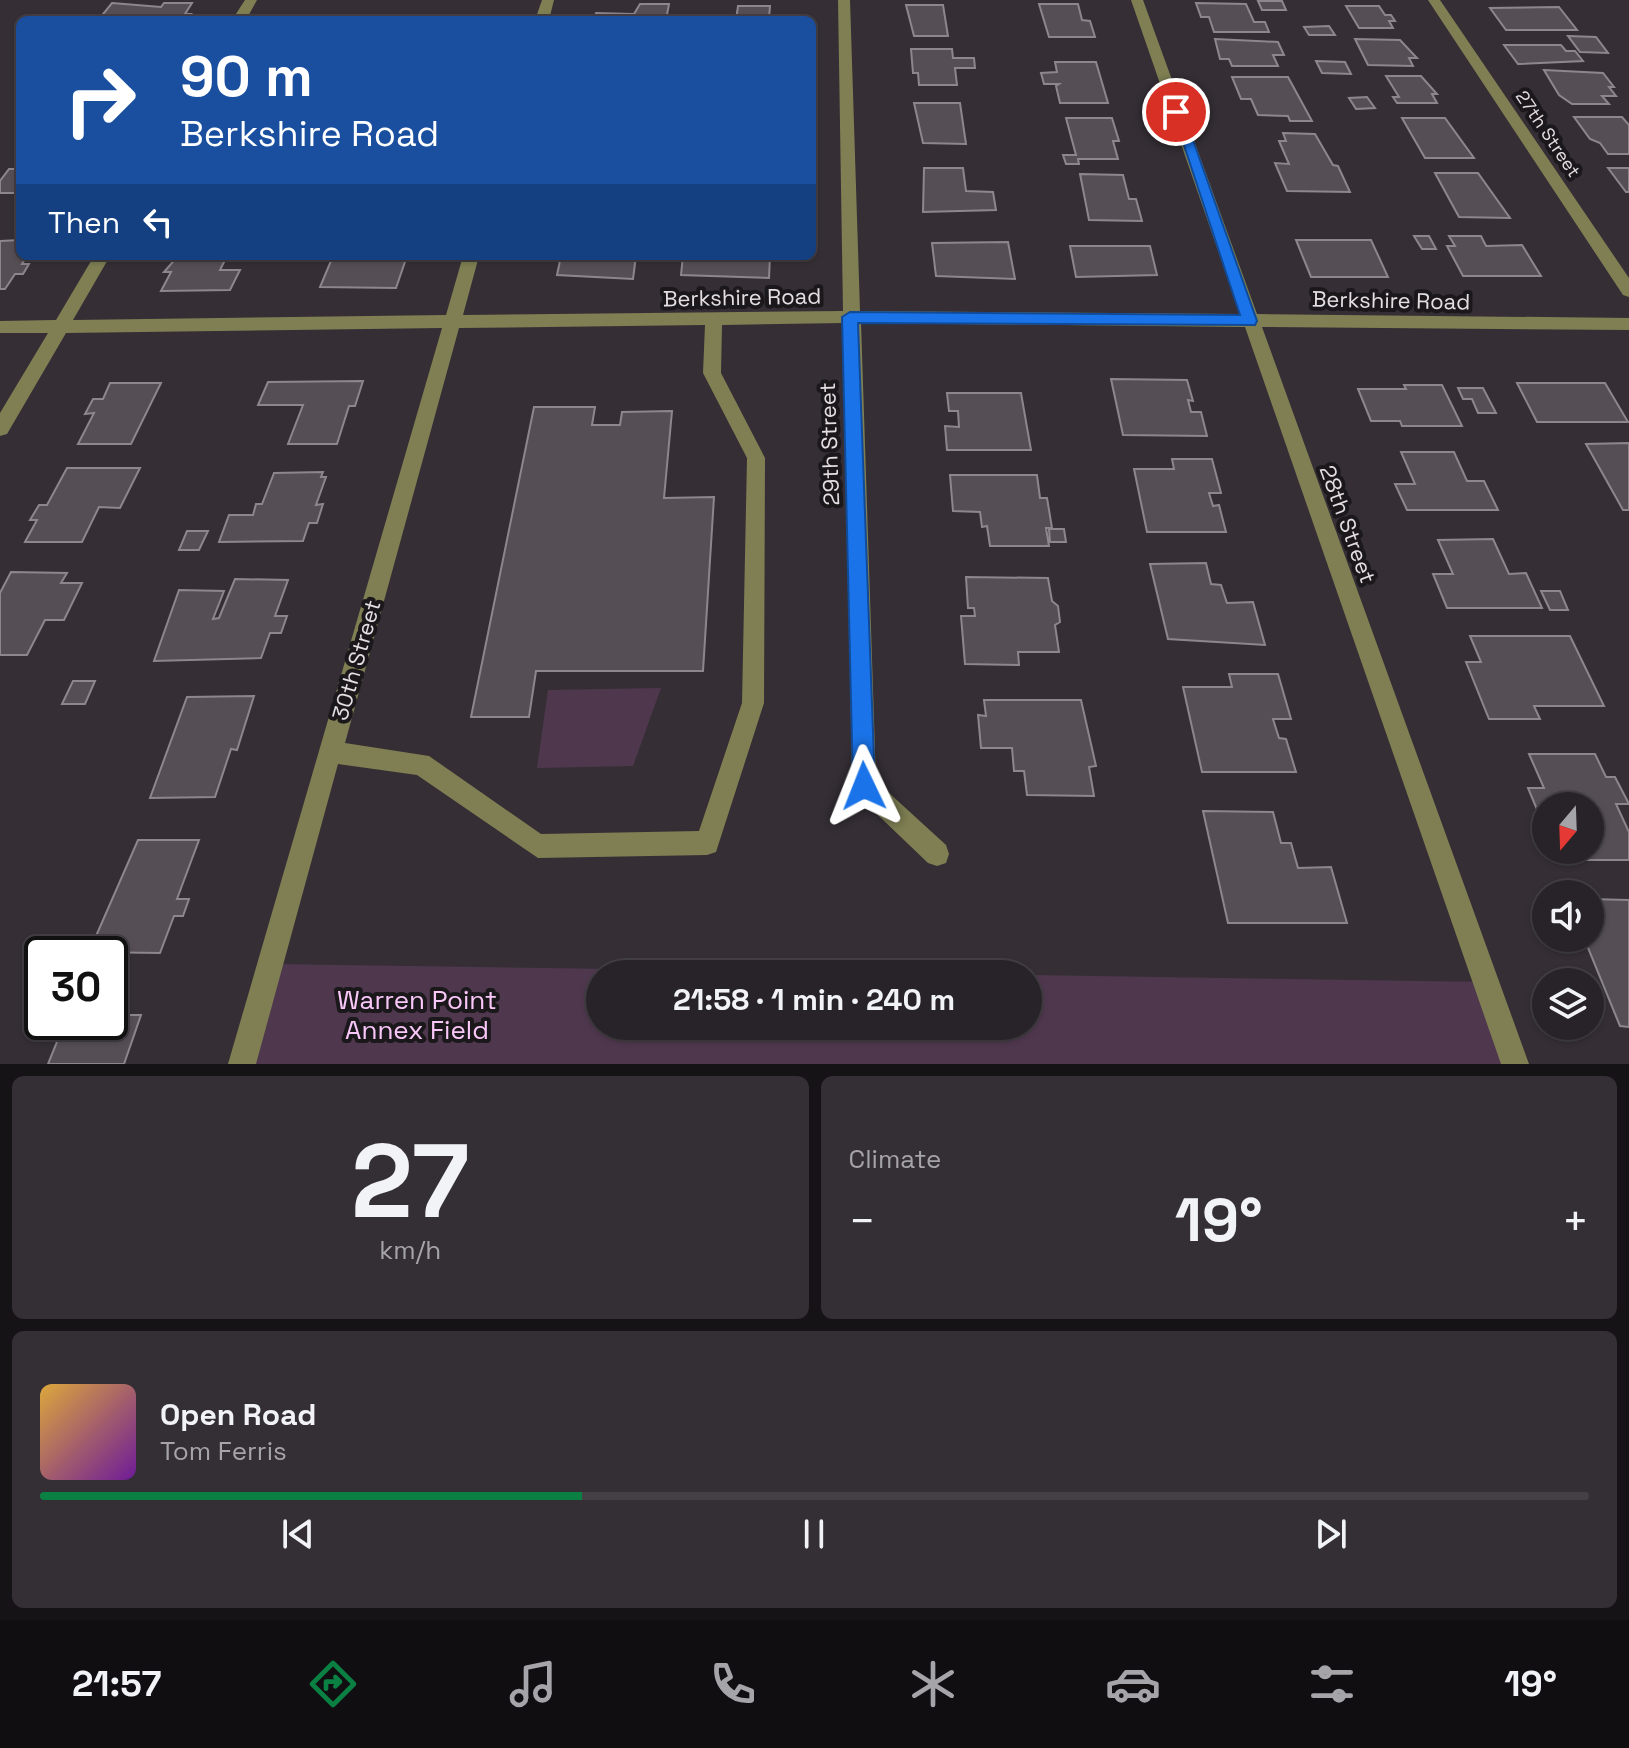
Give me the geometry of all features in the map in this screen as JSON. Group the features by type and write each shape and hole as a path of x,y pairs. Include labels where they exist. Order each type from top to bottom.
{"street":[{"name":"29th Street","path":"844,0 864,786 937,854"},
{"name":"28th Street","path":"1137,0 1515,1064"},
{"name":"27th Street","path":"1434,0 1629,291"},
{"path":"0,429 100,260"},
{"name":"30th Street","path":"242,1064 470,260"},
{"name":"Berkshire Road","path":"0,327 850,317 1629,324"},
{"path":"330,752 421,764 538,846 707,843 753,703 756,458 712,373 714,319"}],"green space":[{"path":"661,688 633,766 537,768 548,690"},
{"name":"Warren Point Annex Field","path":"270,964 586,969 586,1040 1042,1040 1042,975 1486,982 1515,1064 242,1064"}],"building":[{"path":"1258,1 1282,1 1286,10 1262,10"},
{"path":"112,3 161,7 164,3 192,3 185,14 191,14 190,16 101,16"},
{"path":"1196,3 1246,4 1254,22 1265,22 1269,32 1214,32 1209,17 1201,17"},
{"path":"640,4 669,4 667,16 595,16 596,13 634,14"},
{"path":"1039,4 1078,4 1082,20 1090,21 1095,37 1049,37"},
{"path":"906,5 943,5 948,36 914,36"},
{"path":"738,6 770,6 769,16 737,16"},
{"path":"1346,6 1379,6 1385,15 1391,15 1395,21 1389,21 1393,28 1359,28"},
{"path":"1559,7 1577,30 1506,30 1490,8"},
{"path":"1329,26 1335,35 1309,35 1304,27"},
{"path":"1568,36 1596,37 1608,53 1580,52"},
{"path":"1215,39 1278,42 1284,55 1273,55 1278,66 1232,66 1229,59 1220,59"},
{"path":"1355,39 1400,40 1417,58 1409,58 1413,66 1368,65"},
{"path":"1504,45 1561,45 1566,51 1575,51 1583,61 1518,64"},
{"path":"911,49 952,49 953,58 974,58 975,68 955,68 957,85 919,85 918,73 913,73"},
{"path":"1316,61 1345,62 1351,74 1322,73"},
{"path":"1055,62 1096,62 1108,103 1060,103 1056,86 1059,84 1044,84 1041,73 1057,72"},
{"path":"1544,70 1603,73 1614,87 1609,87 1616,96 1602,96 1609,104 1572,104 1559,95"},
{"path":"1386,76 1421,76 1437,94 1432,94 1437,103 1397,103 1393,97 1399,97"},
{"path":"1232,77 1288,77 1312,121 1290,121 1288,116 1258,115 1251,99 1241,99"},
{"path":"1367,97 1375,108 1356,109 1349,98"},
{"path":"914,103 960,103 966,144 923,143"},
{"path":"1574,117 1622,117 1629,125 1629,154 1608,154 1600,143 1590,139"},
{"path":"1066,118 1112,118 1119,141 1113,141 1118,159 1078,159 1079,164 1066,164 1063,155 1076,155"},
{"path":"1402,118 1445,118 1474,158 1425,158"},
{"path":"1283,133 1315,134 1333,165 1338,166 1350,192 1287,191 1275,163 1289,164 1279,141 1286,141"},
{"path":"924,168 963,168 966,191 993,192 996,210 923,212"},
{"path":"1608,168 1629,168 1629,192 1626,192"},
{"path":"9,169 16,169 16,193 0,193 0,181"},
{"path":"1435,173 1478,173 1510,218 1459,217"},
{"path":"1080,174 1123,175 1129,199 1136,199 1142,221 1089,220"},
{"path":"1414,236 1429,236 1436,249 1422,249"},
{"path":"1449,236 1481,236 1486,246 1522,245 1541,276 1463,276 1447,246 1455,246"},
{"path":"16,240 16,260 24,260 22,264 29,264 23,274 15,274 5,289 0,289 0,241"},
{"path":"1296,240 1371,240 1388,277 1311,277"},
{"path":"1008,242 1015,279 936,276 932,243"},
{"path":"1070,246 1150,246 1157,275 1076,277"},
{"path":"174,260 225,260 220,270 240,270 230,290 161,291 171,272 164,272"},
{"path":"331,260 406,260 396,288 320,287"},
{"path":"560,260 635,260 633,279 557,275"},
{"path":"683,260 770,260 769,278 681,275"},
{"path":"1111,379 1187,380 1193,401 1188,400 1191,412 1201,412 1207,436 1123,435"},
{"path":"363,381 355,406 349,406 337,444 288,444 303,405 258,405 268,382"},
{"path":"110,383 161,383 131,444 78,444 94,413 85,414 93,399 103,399"},
{"path":"1517,383 1605,383 1628,422 1537,422"},
{"path":"1404,385 1442,385 1462,426 1402,426 1400,421 1371,421 1358,389 1406,389"},
{"path":"1458,388 1483,388 1496,413 1478,413 1472,399 1463,399"},
{"path":"947,393 1021,393 1031,450 947,450 945,426 959,427 958,411 949,411"},
{"path":"534,407 595,407 592,425 620,425 622,412 672,411 664,498 714,497 703,671 536,671 529,717 471,717"},
{"path":"1629,443 1629,510 1623,510 1586,444"},
{"path":"1401,452 1454,452 1467,481 1484,481 1498,510 1407,510 1395,484 1415,484"},
{"path":"1172,459 1212,459 1221,493 1209,493 1213,506 1219,505 1226,532 1147,532 1134,469 1174,469"},
{"path":"67,468 140,468 120,508 99,507 82,542 25,542 37,520 30,520 39,505 47,505"},
{"path":"323,472 321,477 326,477 316,505 323,504 317,523 309,523 303,541 219,542 229,515 253,515 256,504 262,504 274,473"},
{"path":"950,475 1037,475 1040,498 1047,498 1052,528 1046,528 1049,546 990,546 987,526 982,527 980,512 953,511"},
{"path":"1049,529 1064,529 1066,542 1050,542"},
{"path":"187,531 208,531 199,550 179,550"},
{"path":"1493,539 1509,574 1526,573 1542,608 1447,608 1433,574 1453,574 1438,540"},
{"path":"1206,563 1211,584 1221,585 1227,603 1253,602 1265,645 1168,639 1150,564"},
{"path":"11,572 67,573 61,583 82,583 64,620 45,620 27,655 0,655 0,593"},
{"path":"966,577 1048,578 1052,601 1058,606 1060,622 1055,625 1059,652 1018,652 1019,665 965,664 961,616 975,616 974,608 968,608"},
{"path":"235,579 288,580 275,616 287,616 281,633 270,633 261,658 154,661 179,590 224,591 213,619 219,618"},
{"path":"1541,591 1560,591 1568,610 1550,610"},
{"path":"1470,636 1570,636 1604,706 1534,706 1540,719 1489,719 1466,662 1481,662"},
{"path":"1229,674 1278,674 1291,719 1273,719 1279,738 1286,739 1296,772 1202,772 1183,687 1232,687"},
{"path":"73,681 95,681 85,704 62,704"},
{"path":"254,696 237,750 231,749 215,797 150,798 187,697"},
{"path":"984,700 1081,700 1096,766 1089,767 1094,796 1027,795 1024,771 1014,771 1012,748 981,748 978,715 986,716"},
{"path":"1529,754 1595,754 1606,777 1615,777 1629,804 1616,804 1629,832 1629,860 1604,860 1604,792 1532,792 1532,798 1528,788 1544,788"},
{"path":"1203,811 1273,812 1281,843 1291,843 1298,868 1331,867 1347,923 1228,923"},
{"path":"138,840 199,840 177,899 189,899 183,916 174,916 160,953 128,953 128,936 96,936"},
{"path":"1604,899 1629,900 1629,1027 1620,1026 1604,987 1604,968 1596,968 1590,952 1604,952"},
{"path":"128,1015 141,1015 124,1064 48,1064 58,1040 128,1040"}],"route":[{"path":"864,786 850,317 1250,321 1176,112"}]}
